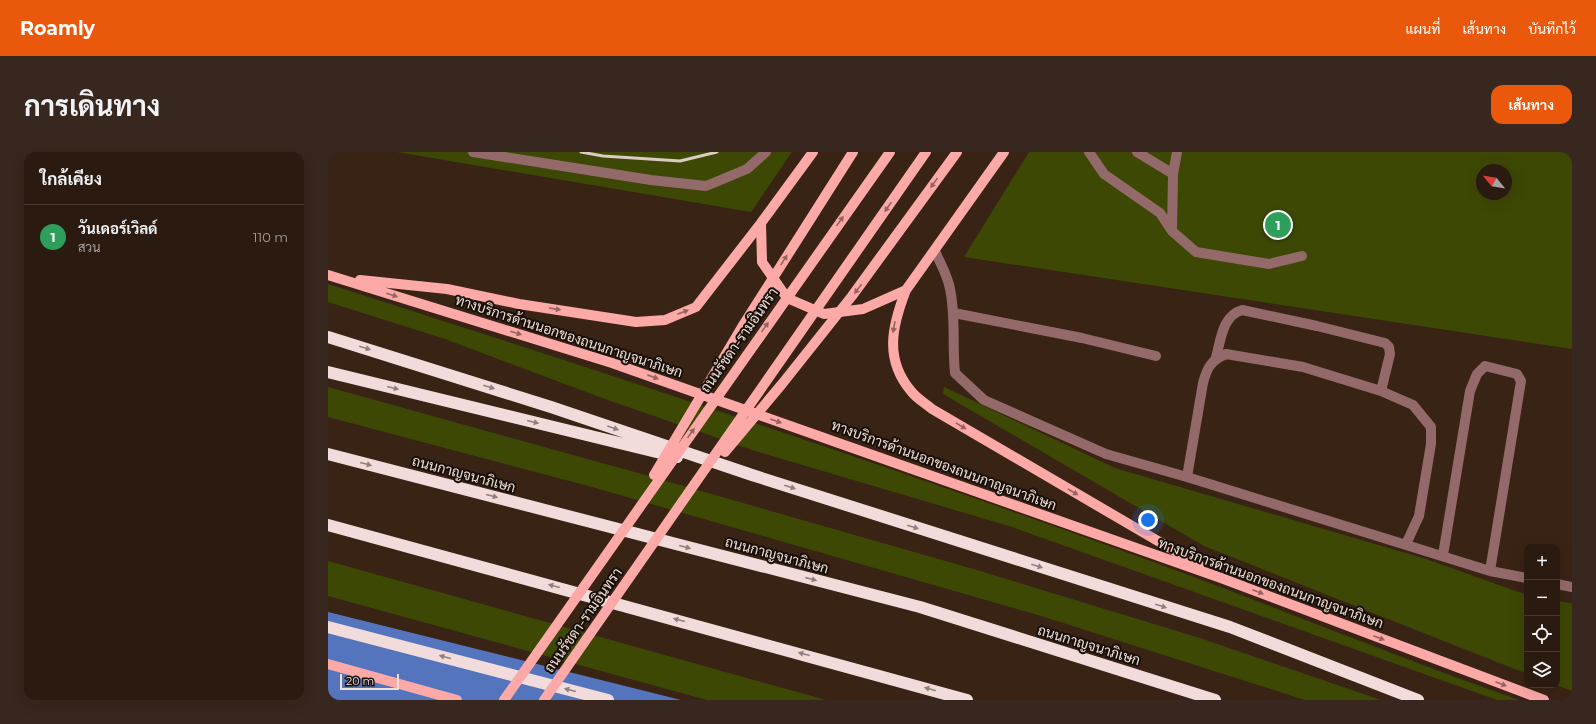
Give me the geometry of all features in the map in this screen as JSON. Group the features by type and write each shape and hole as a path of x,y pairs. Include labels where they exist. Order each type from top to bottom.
{"highway":[{"path":"328,337 551,407 752,475 1230,627 1418,700"},
{"path":"328,372 752,475"},
{"name":"ถนนกาญจนาภิเษก","path":"328,454 920,607 1215,700"},
{"path":"328,525 967,700"},
{"path":"328,627 608,700"}],"main road":[{"path":"332,276 447,289 519,304 636,322 665,320 696,307 761,224 812,152"},
{"name":"ถนนรัชดา-รามอินทรา","path":"612,546 742,327 853,152"},
{"name":"ถนนรัชดา-รามอินทรา","path":"504,700 890,152"},
{"name":"ถนนรัชดา-รามอินทรา","path":"544,700 926,152"},
{"name":"ถนนรัชดา-รามอินทรา","path":"686,498 825,330 957,152"},
{"path":"973,197 996,152"},
{"path":"1004,152 906,290 896,314 893,334 894,355 899,374 912,392 939,413 1221,578"},
{"path":"761,224 762,262 787,298 824,314 863,309 906,290"},
{"name":"ทางบริการด้านนอกของถนนกาญจนาภิเษก","path":"332,276 612,363 1221,578 1544,700"},
{"path":"328,664 456,700"},
{"path":"328,673 344,669"}],"lane":[{"path":"472,152 651,180 706,186 747,169 766,152"},
{"path":"1089,152 1104,174 1160,213 1172,231 1196,252 1269,264 1302,256"},
{"path":"1137,152 1173,174"},
{"path":"1172,231 1173,174 1177,152"},
{"path":"935,251 950,287 954,312 952,347 955,373 984,400 1106,454 1187,477 1443,555 1490,571 1524,577"},
{"path":"1187,477 1203,383 1207,368 1216,357 1224,327 1234,312 1242,310 1317,326 1388,345 1390,354 1381,391"},
{"path":"954,312 1082,338 1156,356"},
{"path":"1216,357 1226,354 1303,367 1381,391 1413,405 1431,427 1431,444 1419,516 1406,544"},
{"path":"1443,555 1470,391 1477,374 1486,366 1517,374 1521,382 1490,571"},
{"path":"1560,585 1572,587"}],"green space":[{"path":"397,152 792,152 751,212"},
{"path":"1029,152 1572,152 1572,349 964,257"},
{"path":"328,284 647,387 859,458 1175,570 1519,700 1497,700 1009,526 755,451 605,399 445,339 328,302"},
{"path":"328,387 631,471 977,570 1200,638 1381,700 1305,700 1038,615 592,487 328,417"},
{"path":"944,387 1115,468 1426,559 1524,594 1524,673 1204,546 943,394"},
{"path":"328,561 826,700 707,700 328,596"},
{"path":"1560,601 1572,603 1572,691 1560,686"}],"water":[{"path":"328,612 681,700 328,700"}],"railway":[{"path":"581,152 603,156 680,161 717,152"}],"place":[{"name":"วันเดอร์เวิลด์","path":"1278,225"}]}
